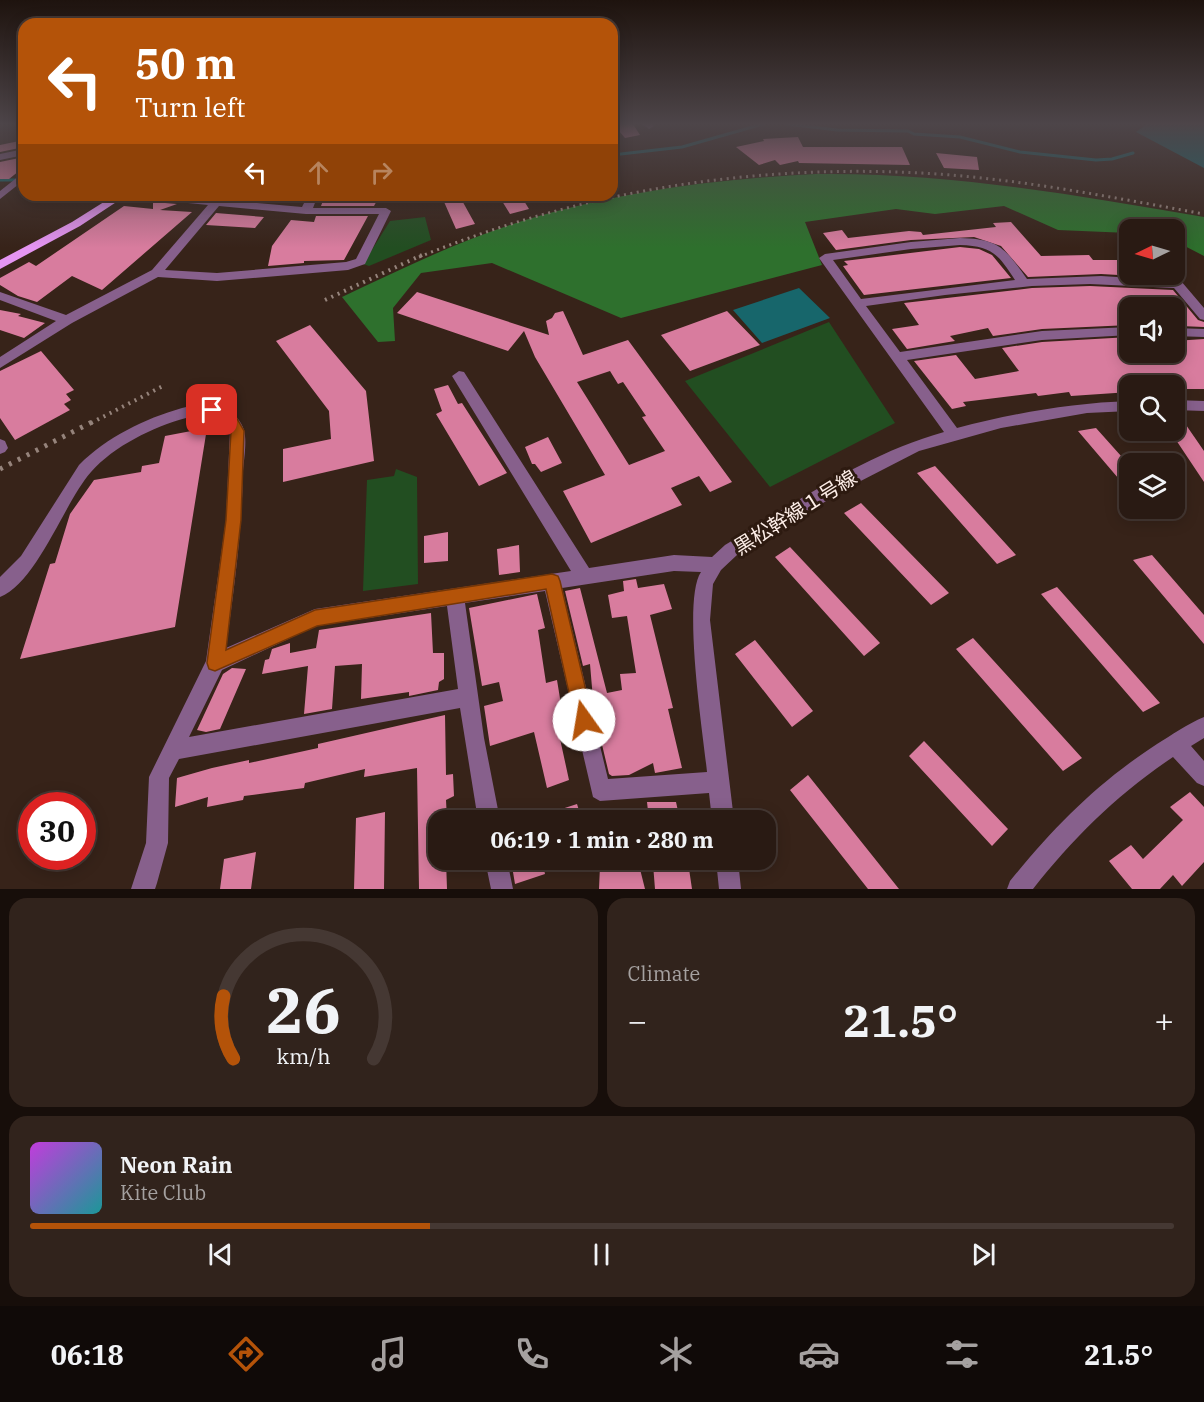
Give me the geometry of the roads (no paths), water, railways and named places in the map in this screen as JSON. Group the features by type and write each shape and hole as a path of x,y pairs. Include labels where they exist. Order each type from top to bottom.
{"main road":[{"path":"0,256 96,201"},
{"path":"0,265 76,224 112,201"}],"street":[{"path":"0,196 18,180"},
{"path":"0,363 67,320 156,273 217,201"},
{"path":"156,273 217,278 348,266 361,261 386,211 306,211 240,201"},
{"path":"306,211 310,201"},
{"path":"953,434 825,258 936,243 980,241 998,250 1024,284"},
{"path":"858,303 917,294 1091,280 1177,284 1204,316"},
{"path":"0,296 67,320"},
{"path":"897,357 1011,338 1119,330"},
{"path":"1185,332 1204,333"},
{"path":"459,376 584,576"},
{"path":"1185,405 1204,406"},
{"name":"黒松幹線１号線","path":"722,810 702,620 704,582 714,565 731,550 874,465 915,446 953,434 1041,415 1087,408 1119,407"},
{"path":"0,589 27,561 95,457 108,448 177,414 195,410 212,410 230,418 237,431 234,520 215,663 159,777 157,843 146,883 142,889"},
{"path":"215,663 315,618 674,563 714,565"},
{"path":"552,581 600,790 719,782"},
{"path":"454,596 487,810"},
{"path":"172,750 469,697"},
{"path":"1018,889 1071,826 1101,798 1175,744 1204,727"},
{"path":"1175,744 1204,776"},
{"path":"498,870 502,889"},
{"path":"728,870 730,889"}],"water":[{"path":"799,288 830,318 762,343 733,310"}],"waterway":[{"path":"0,180 18,180"}],"railway":[{"path":"618,196 728,178 856,171 957,175 992,179 1204,214"},
{"path":"419,257 479,234 595,201"},
{"path":"325,300 422,255"},
{"path":"91,423 163,386"},
{"path":"0,469 94,421"}]}
